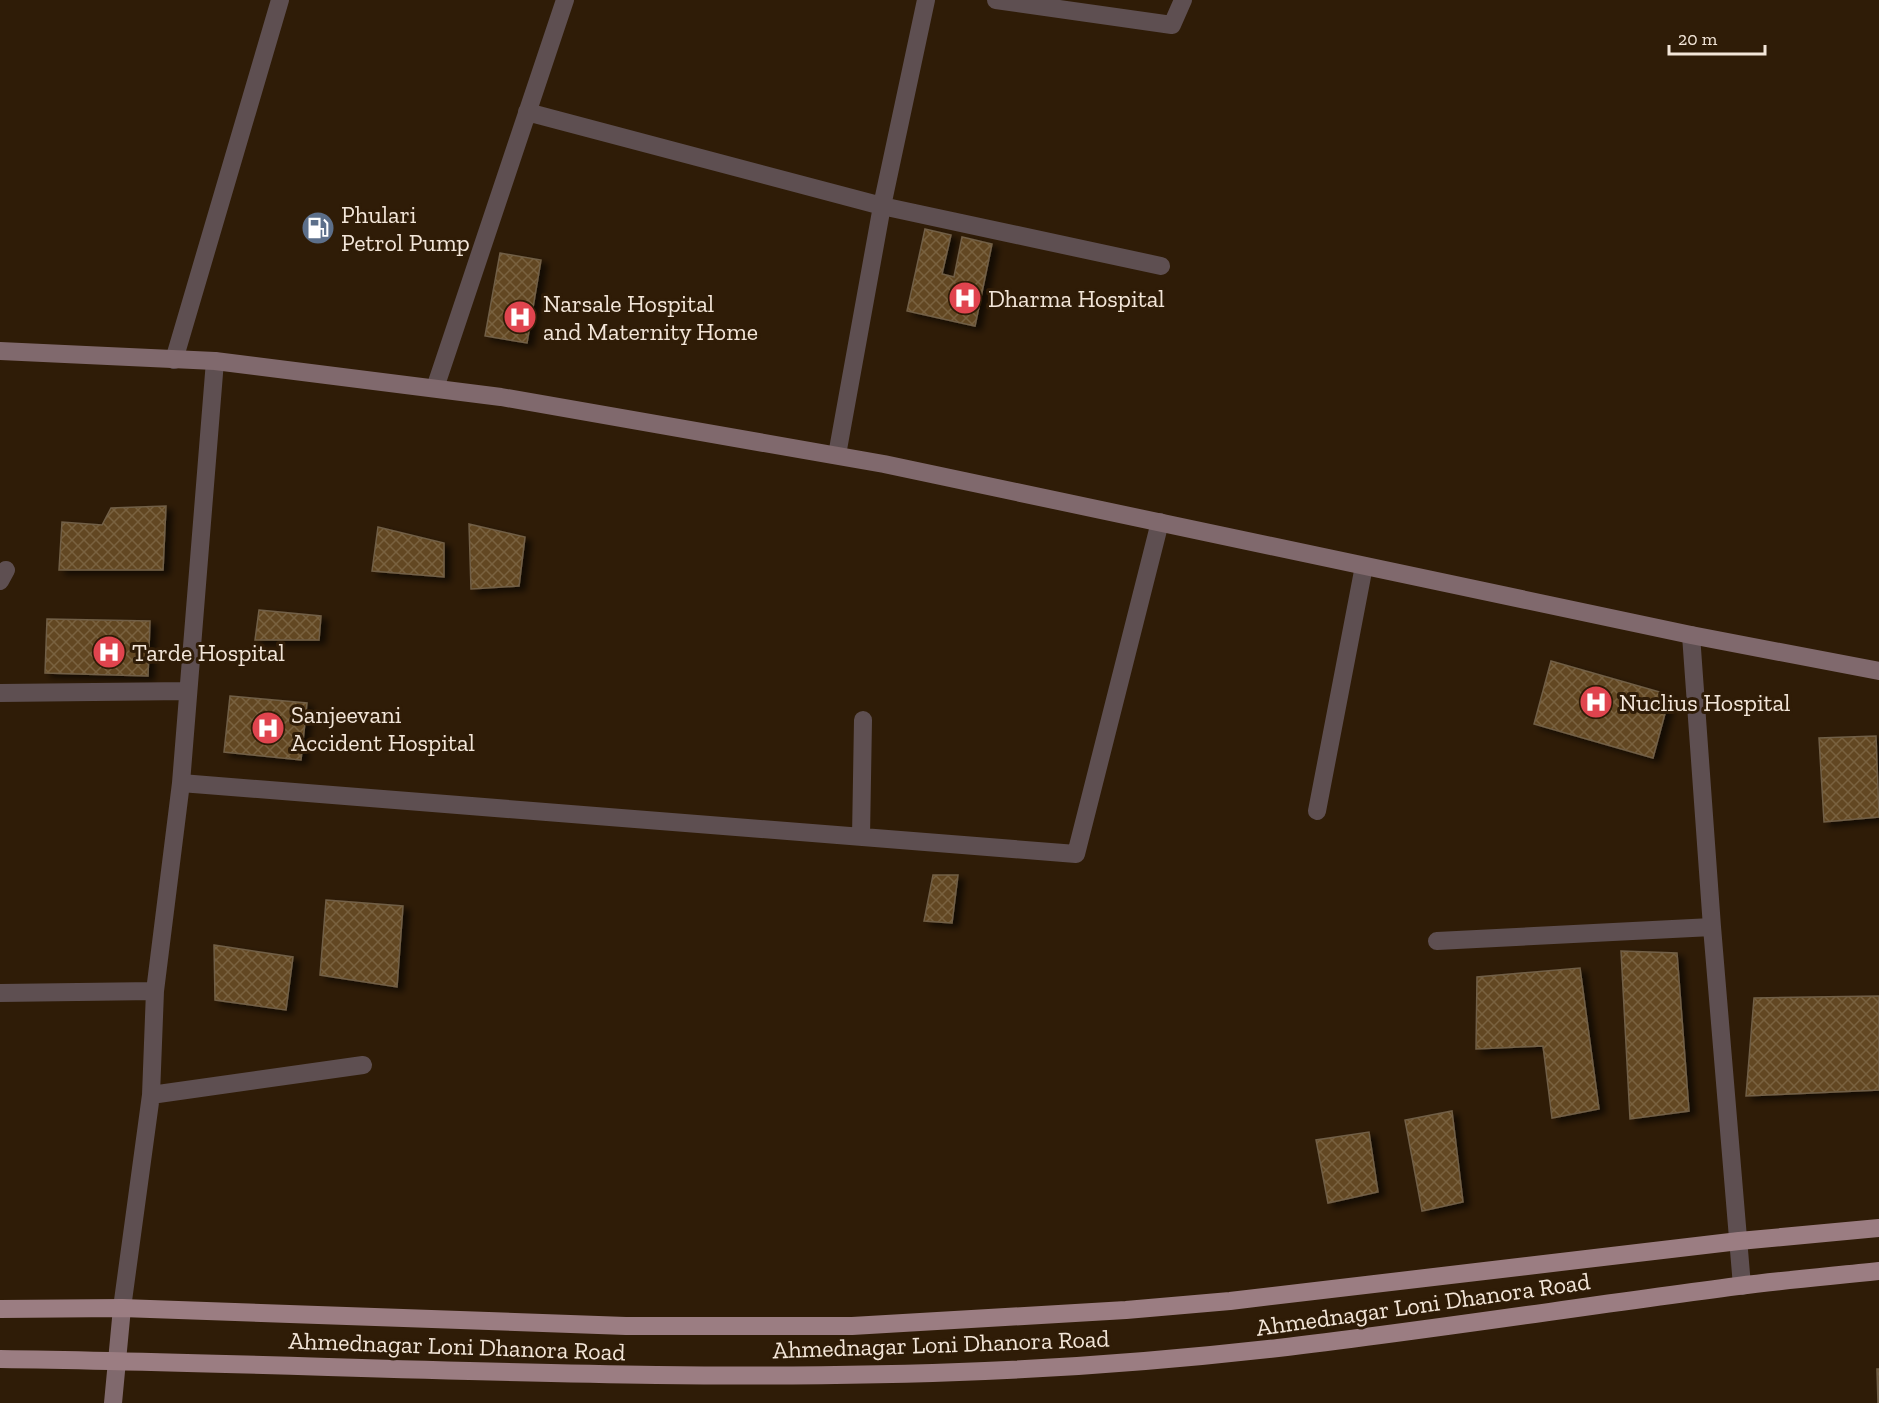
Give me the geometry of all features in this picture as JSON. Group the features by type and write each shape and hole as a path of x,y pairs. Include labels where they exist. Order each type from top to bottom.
{"main road":[{"name":"Ahmednagar Loni Dhanora Road","path":"0,1309 122,1308 626,1326 852,1326 1079,1313 1230,1301 1739,1241 1879,1228"},
{"name":"Ahmednagar Loni Dhanora Road","path":"0,1359 117,1360 623,1375 858,1375 988,1371 1193,1357 1282,1348 1742,1286 1879,1271"}],"street":[{"path":"174,360 280,0"},
{"path":"435,388 565,0"},
{"path":"837,455 882,206 926,0"},
{"path":"996,0 1172,24 1183,0"},
{"path":"527,112 882,206 1161,266"},
{"path":"0,351 215,361 501,397 885,464 1691,635 1879,671"},
{"path":"113,1403 122,1308 151,1095 155,991 181,783 215,361"},
{"path":"181,783 1076,854 1160,522"},
{"path":"1317,811 1364,566"},
{"path":"1691,635 1712,927 1742,1286"},
{"path":"0,693 188,691"},
{"path":"861,837 863,720"},
{"path":"1437,940 1712,927"},
{"path":"0,993 155,991"},
{"path":"151,1095 363,1065"}],"building":[{"path":"925,229 951,235 942,274 954,277 962,237 992,244 975,326 907,311"},
{"path":"500,253 541,260 527,343 485,336"},
{"path":"166,506 163,570 59,570 62,522 102,525 111,508"},
{"path":"469,524 525,537 519,586 471,589"},
{"path":"378,527 444,543 444,577 372,571"},
{"path":"259,610 321,616 319,640 255,640"},
{"path":"47,619 150,621 148,676 45,673"},
{"path":"1551,661 1670,695 1653,758 1534,724"},
{"path":"230,696 307,703 301,760 224,752"},
{"path":"1876,736 1879,817 1824,822 1819,738"},
{"path":"933,875 958,875 952,923 924,921"},
{"path":"326,900 403,906 397,987 320,975"},
{"path":"214,945 293,957 286,1010 215,1000"},
{"path":"1621,951 1677,953 1689,1111 1630,1119"},
{"path":"1580,968 1599,1109 1552,1118 1543,1046 1476,1049 1477,977"},
{"path":"1879,996 1879,1090 1746,1096 1754,998"},
{"path":"1452,1111 1463,1202 1422,1211 1405,1120"},
{"path":"1369,1132 1378,1192 1328,1203 1316,1140"},
{"path":"1877,1369 1879,1369 1879,1403 1878,1403"}],"place":[{"name":"Phulari Petrol Pump","path":"318,228"},
{"name":"Dharma Hospital","path":"965,298"},
{"name":"Narsale Hospital and Maternity Home","path":"520,317"},
{"name":"Tarde Hospital","path":"109,652"},
{"name":"Nuclius Hospital","path":"1596,702"},
{"name":"Sanjeevani Accident Hospital","path":"268,728"}]}
